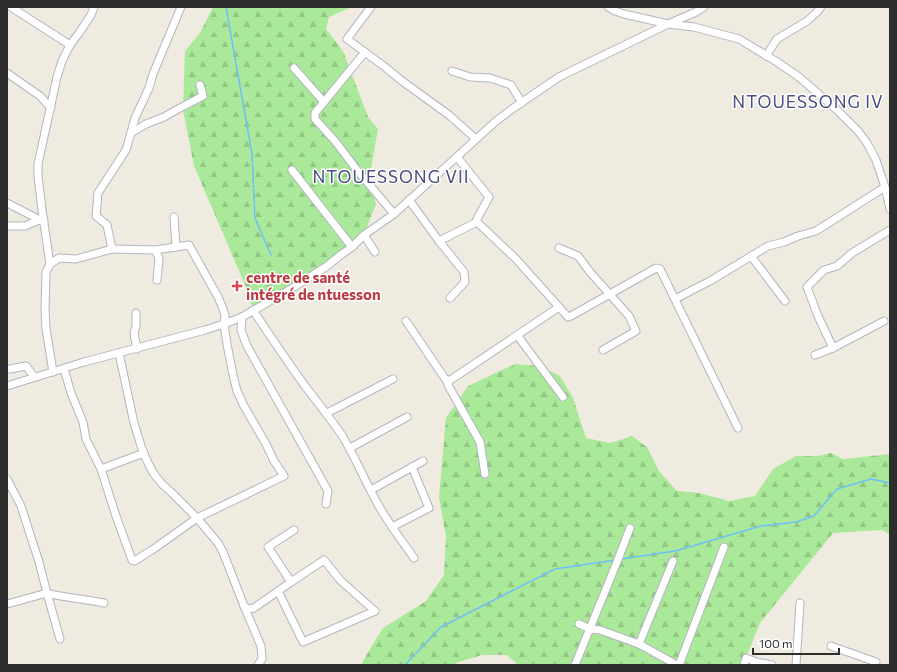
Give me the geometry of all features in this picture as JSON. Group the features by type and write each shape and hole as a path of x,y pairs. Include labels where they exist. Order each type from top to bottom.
{"street":[{"path":"10,7 70,44"},
{"path":"50,264 41,221 38,164 57,77 62,61 70,44 91,15 94,7"},
{"path":"112,249 107,225 96,216 98,193 126,150 134,118 149,88 153,74 181,7"},
{"path":"371,7 346,39 386,67 402,81 449,115 476,139"},
{"path":"608,7 624,14 668,24 694,27 739,39 799,77 837,110 858,131 867,143 876,160 885,187 890,209"},
{"path":"7,386 84,362 177,338 242,317 291,289 327,266 352,247 364,235 394,214 496,122 559,77 704,7"},
{"path":"766,56 777,39 807,21 821,7"},
{"path":"365,52 315,113 315,119 336,142 357,170 394,214"},
{"path":"294,68 324,102"},
{"path":"452,71 470,77 490,78 511,85 522,103"},
{"path":"7,73 40,96 51,108"},
{"path":"131,133 203,96 200,85"},
{"path":"456,157 488,197 477,219 477,222"},
{"path":"292,170 352,247"},
{"path":"675,298 710,281 768,246 816,231 885,187"},
{"path":"409,200 464,272 465,282 450,298"},
{"path":"7,203 41,221"},
{"path":"174,216 176,247"},
{"path":"7,226 25,226 41,221"},
{"path":"439,241 477,222"},
{"path":"477,222 516,259 568,317 658,268 660,269 738,428"},
{"path":"833,348 818,316 807,287 824,270 837,266 852,253 890,230"},
{"path":"364,235 375,252"},
{"path":"52,372 46,329 45,309 46,272 50,264 59,258 76,259 112,249 155,250 189,245 218,297 225,315 224,324 229,358 237,392 274,461 284,476 197,518 134,561 132,560 116,516 101,469 86,439 83,422 71,393 64,369"},
{"path":"559,248 578,256 590,272 629,316 636,330 603,350"},
{"path":"155,250 159,258 158,280"},
{"path":"751,256 785,301"},
{"path":"448,383 560,307"},
{"path":"254,310 285,358 327,413 350,448 385,516 414,558"},
{"path":"136,313 136,326 134,333 137,348"},
{"path":"242,317 241,330 247,346 328,491 326,504"},
{"path":"815,355 833,348 884,320"},
{"path":"406,321 448,383 480,442 485,474"},
{"path":"517,335 563,397"},
{"path":"119,353 131,411 144,453 154,474 162,484 197,518 218,543 260,646 262,659 258,665"},
{"path":"10,369 27,366 34,377"},
{"path":"327,413 393,379"},
{"path":"350,448 407,417"},
{"path":"101,469 144,453"},
{"path":"371,490 423,461"},
{"path":"392,527 429,508 412,467"},
{"path":"7,479 22,511 39,562 60,639"},
{"path":"575,665 619,559 630,528"},
{"path":"291,582 268,546 294,530"},
{"path":"579,624 590,629 600,630 639,644 678,665 724,547"},
{"path":"244,606 248,609 254,608 278,591 291,582 324,560 341,581 376,611 303,642 278,591"},
{"path":"639,644 672,561"},
{"path":"7,604 47,593 104,603"},
{"path":"796,665 800,603"},
{"path":"831,646 876,662 874,665"},
{"path":"744,665 746,658 756,662 772,665"}],"green space":[{"path":"213,7 352,7 329,17 326,29 343,51 368,117 378,129 369,180 376,204 364,235 352,247 253,310 246,287 194,166 183,110 185,51 200,33"},
{"path":"515,364 540,366 560,376 573,398 586,438 610,443 632,436 647,447 659,471 677,491 699,493 729,501 755,496 773,469 796,456 818,456 831,453 843,459 890,454 890,535 882,530 833,533 760,623 743,665 518,665 507,655 482,655 453,665 362,665 383,628 426,601 444,575 446,537 439,497 446,418 468,386"}],"waterway":[{"path":"226,7 252,154 255,218 271,255"},
{"path":"621,559 675,551 761,526 796,522 814,516 837,489 871,479 890,483"},
{"path":"405,665 441,627 555,569 616,560"}],"place":[{"name":"centre de santé intégré de ntuesson","path":"237,286"}],"district":[{"name":"NTOUESSONG IV","path":"808,101"},
{"name":"NTOUESSONG VII","path":"391,176"}]}
